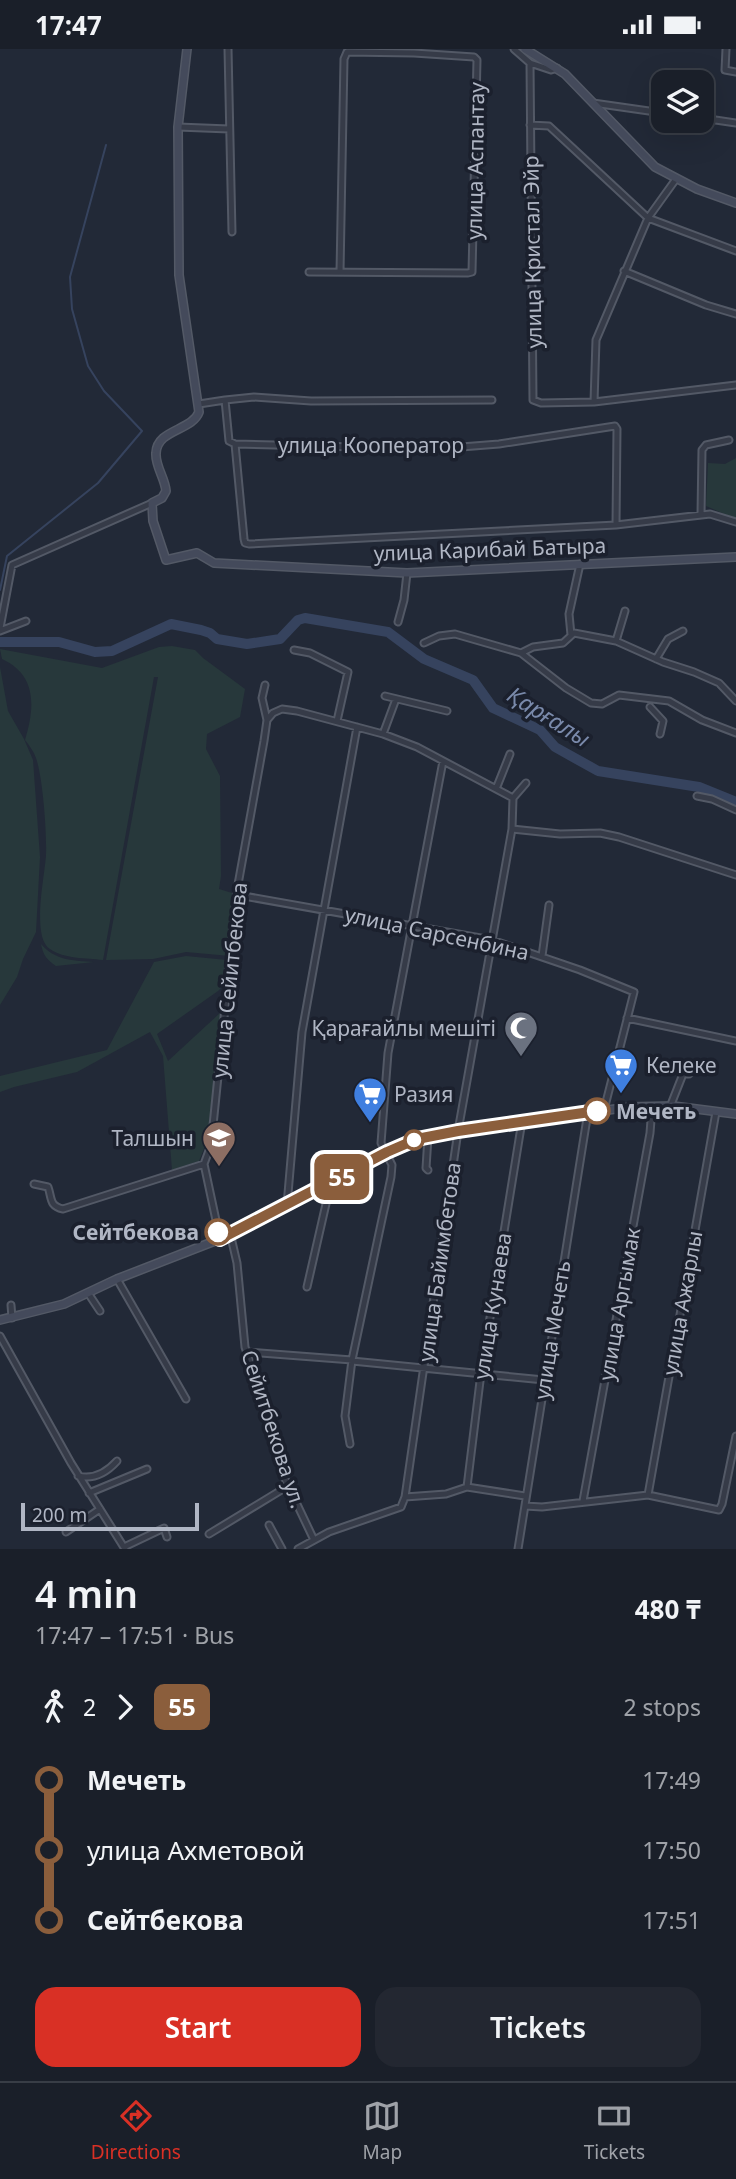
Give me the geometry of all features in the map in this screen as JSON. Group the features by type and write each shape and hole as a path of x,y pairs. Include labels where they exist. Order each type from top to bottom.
{"street":[{"path":"26,621 0,629 10,569 19,560 162,498 166,491 156,448 164,437 197,417 199,404 179,275 178,127 187,49"},
{"path":"228,49 232,232"},
{"path":"514,49 530,63 551,70 557,68"},
{"path":"525,49 565,73 655,167 676,179 736,203"},
{"path":"726,49 725,69 736,72"},
{"name":"улица Аспантау","path":"309,272 340,272 472,272 477,60 469,55 417,51 347,52 344,59 340,272"},
{"name":"улица Кристал Эйр","path":"530,63 533,400 541,403 594,402 736,385"},
{"path":"593,103 651,111"},
{"path":"714,120 736,124"},
{"path":"530,125 549,126 648,218 736,251"},
{"path":"178,127 229,129"},
{"path":"594,402 596,339 648,218 676,179"},
{"path":"624,271 706,305 736,314"},
{"path":"199,404 254,397 311,401 492,400"},
{"path":"225,400 229,441 235,444 244,539 245,543 249,544 616,525 710,514 736,522"},
{"name":"улица Кооператор","path":"235,444 436,449 522,441 615,426 616,525"},
{"path":"701,515 702,450 706,445 729,440"},
{"name":"улица Карибай Батыра","path":"152,503 153,521 166,560 197,553 214,563 407,573 736,557"},
{"path":"571,635 570,604 580,564"},
{"path":"398,622 407,573"},
{"path":"616,641 625,611"},
{"path":"656,659 668,639 683,631"},
{"path":"521,653 533,647 563,643 571,635 583,634 616,641 719,683 736,701"},
{"path":"424,643 439,636 455,635 521,653 566,688 592,703 602,704 619,695 669,701 702,720 736,733"},
{"path":"294,650 310,653 348,673 337,721"},
{"name":"улица Сейитбекова","path":"220,1239 204,1164 211,1145 238,895 267,720 262,698 265,685"},
{"path":"385,696 447,711"},
{"path":"383,734 396,699"},
{"path":"653,699 649,708 663,721 660,734"},
{"path":"267,720 282,709 383,734 513,797 526,783"},
{"path":"287,1205 302,1032 357,727"},
{"path":"496,789 510,754"},
{"path":"350,1444 345,1416 352,1361 391,1177 392,1165 381,1143 388,1053 443,761"},
{"path":"697,796 712,799 736,810"},
{"name":"улица Байимбетова","path":"405,1497 458,1131 512,829 513,797"},
{"path":"512,829 560,834 600,833 736,874"},
{"name":"улица Сарсенбина","path":"238,895 492,940 542,956 634,992 604,1110"},
{"path":"542,956 550,905"},
{"path":"627,1018 736,1041"},
{"path":"670,1107 683,1074 689,1074"},
{"name":"улица Аргымак","path":"583,1501 650,1133 652,1107"},
{"path":"0,1320 64,1304 117,1279 220,1239 387,1152 428,1137 604,1110 670,1107 736,1114"},
{"name":"улица Мечеть","path":"518,1549 588,1112"},
{"name":"улица Ажарлы","path":"648,1495 716,1112"},
{"name":"улица Кунаева","path":"465,1489 522,1121"},
{"path":"428,1137 428,1170"},
{"path":"34,1184 48,1187 51,1203 63,1209 204,1164"},
{"path":"307,1287 331,1182"},
{"name":"Сейитбекова ул.","path":"230,1233 237,1262 247,1352 288,1486 314,1540"},
{"path":"117,1279 186,1399"},
{"path":"88,1293 100,1311"},
{"path":"11,1305 12,1318"},
{"path":"0,1336 78,1476 124,1548 163,1528 167,1537"},
{"path":"247,1352 544,1380"},
{"path":"525,1506 542,1507 648,1495 719,1510 736,1436"},
{"path":"78,1476 94,1477 117,1461"},
{"path":"89,1493 147,1469"},
{"path":"209,1534 288,1486"},
{"path":"298,1549 361,1520 401,1507 405,1497 446,1494 465,1489 525,1496"},
{"path":"66,1532 100,1509"},
{"path":"269,1525 282,1549"}],"shaded area":[{"path":"736,458 736,519 706,506 708,463 725,464"},
{"path":"159,647 195,650 245,689 240,717 207,734 206,749 220,776 219,889 232,893 235,902 230,956 186,952 153,959 106,960 158,677 154,677 103,960 62,955 50,949 41,932 40,905 46,834 38,767 34,753 25,740 31,716 30,693 22,674 2,659 0,649 102,668"},
{"path":"0,667 8,711 33,760 40,857 36,932 17,977 0,1005"},
{"path":"41,944 58,956 94,962 56,966 46,957"},
{"path":"186,956 227,960 223,986 157,1034 168,1061 220,1013 207,1141 199,1161 172,1170 163,1056 150,1032 77,1072 0,1092 0,1076 107,1050 154,962"}],"waterway":[{"path":"0,590 7,556 98,483 142,431 104,391 88,366 72,309 70,277 106,145"},
{"name":"Қарғалы","path":"0,642 59,642 95,652 112,651 171,624 201,630 217,639 247,644 280,639 298,620 305,618 388,632 424,659 473,680 493,708 540,730 555,747 598,771 699,787 736,802"}],"bus line":[{"name":"55","path":"218,1232 220,1239 417,1139 597,1111"}],"place":[{"name":"Қарағайлы мешіті","path":"521,1058"},
{"name":"Келеке","path":"621,1095"},
{"name":"Мечеть","path":"597,1111"},
{"name":"Разия","path":"370,1124"},
{"name":"Талшын","path":"219,1168"},
{"name":"Сейтбекова","path":"218,1232"}]}
